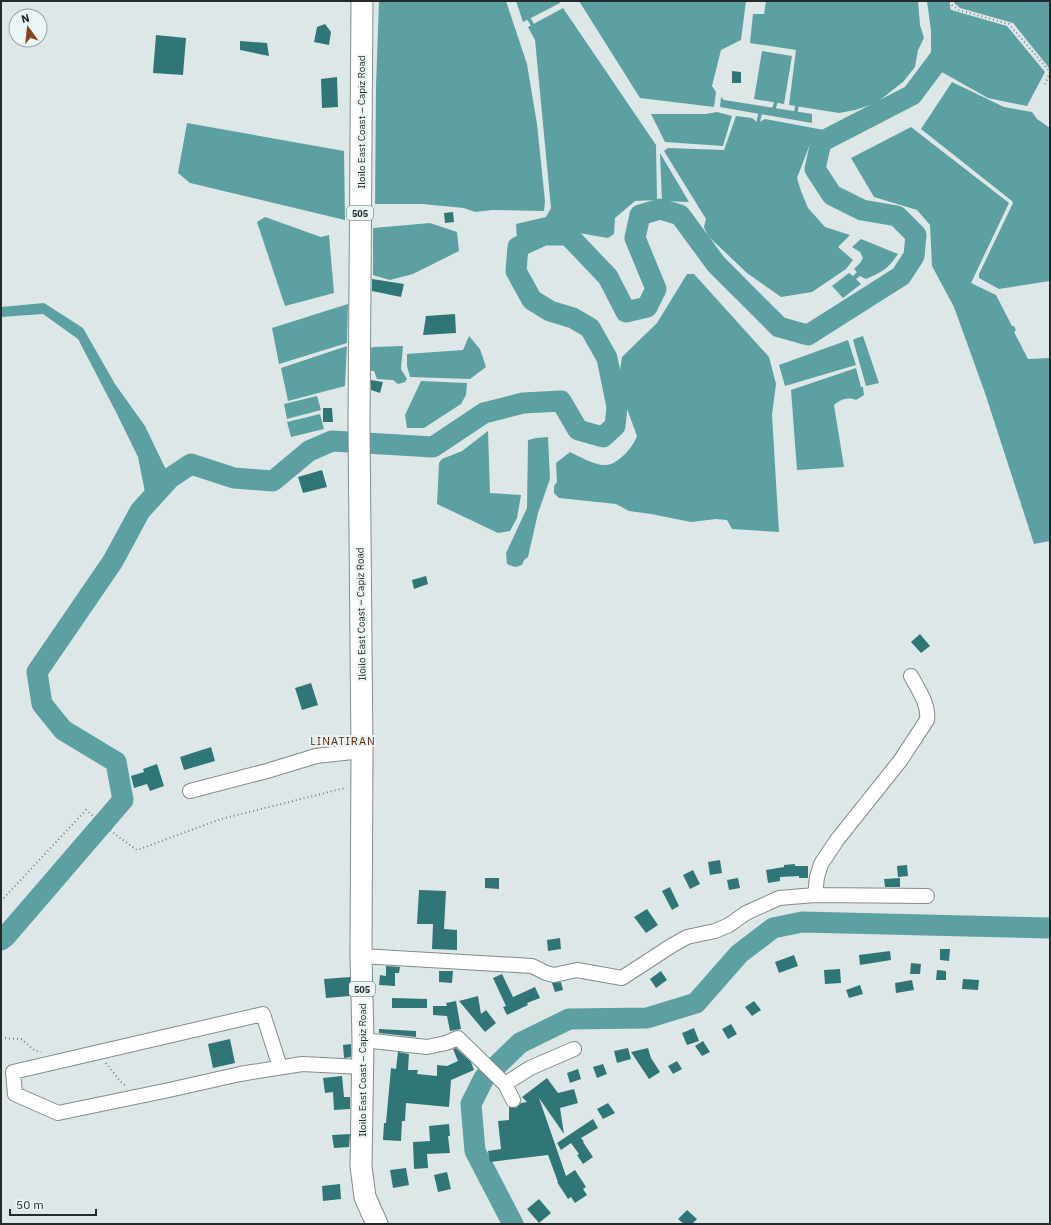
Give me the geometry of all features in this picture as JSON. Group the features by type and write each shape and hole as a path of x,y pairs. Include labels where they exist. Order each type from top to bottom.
{"main road":[{"name":"Iloilo East Coast – Capiz Road","path":"362,1 359,458 363,1040 360,1166 365,1197 377,1224"}],"street":[{"path":"815,895 817,877 821,864 837,840 900,761 927,720 928,713 926,706 911,676"},
{"path":"190,791 267,771 316,756 362,751"},
{"path":"362,956 532,966 554,975 577,970 622,978 687,937 715,931 729,925 746,913 779,898 815,895 927,896"},
{"path":"280,1067 263,1014 13,1072 15,1094 58,1113 240,1074 280,1067 302,1064 362,1067"},
{"path":"363,1040 427,1047 446,1044 458,1038 505,1084 513,1100"},
{"path":"505,1084 530,1068 574,1049"}],"path":[{"path":"951,1 952,5 959,10 1009,24 1050,72 1045,84"},
{"path":"1,901 86,810 137,850 221,819 362,784"}],"water":[{"path":"379,1 506,1 527,64 537,124 545,201 544,211 492,210 475,212 464,208 422,204 375,204 376,86"},
{"path":"516,1 559,1 560,3 523,22"},
{"path":"579,1 746,1 741,40 721,50 712,86 716,92 714,107 640,98"},
{"path":"766,1 918,1 920,25 924,38 918,50 915,67 903,82 876,103 855,110 839,113 789,105 796,50 750,43 753,14 764,14"},
{"path":"927,1 947,1 948,9 1007,26 1045,72 1027,106 988,98 931,66 931,31"},
{"path":"954,1 1050,1 1050,69 1013,23 960,8 954,3"},
{"path":"563,8 656,145 657,200 635,201 615,218 614,234 608,238 550,228 517,240 516,224 546,217 551,208 535,40 528,27"},
{"path":"762,51 792,56 784,104 754,99"},
{"path":"952,82 1004,107 1032,112 1037,119 1050,128 1050,281 999,289 979,278 979,274 1013,203 921,129"},
{"path":"721,97 724,100 812,114 812,123 720,107"},
{"path":"717,112 732,116 723,146 665,142 651,114 706,114"},
{"path":"736,116 752,118 758,123 765,119 824,130 810,144 797,178 808,208 825,227 850,235 838,247 853,260 846,269 812,292 781,297 747,273 708,236 704,227 706,219 664,151 668,148 724,150"},
{"path":"187,123 344,151 345,220 190,183 178,173"},
{"path":"911,127 1009,203 971,283 996,295 1012,326 1014,326 1016,330 1014,332 1028,359 1050,358 1050,541 1034,544 985,393 954,307 932,266 930,225 917,210 874,197 851,158"},
{"path":"660,153 689,202 662,201"},
{"path":"265,217 321,237 329,235 334,293 285,306 257,222"},
{"path":"430,223 457,232 459,251 413,274 390,280 373,275 373,228"},
{"path":"861,239 898,254 888,267 881,272 866,279 860,276 856,279 861,284 843,298 832,286 849,273 853,276 857,272 854,269 863,258 860,252 852,247"},
{"path":"687,274 694,274 769,357 776,384 772,415 779,532 732,529 727,520 716,519 691,522 629,511 616,504 559,498 554,493 554,486 557,482 556,463 570,452 592,462 606,465 616,462 632,445 637,436 618,384 622,357 657,323"},
{"path":"44,303 83,328 115,384 145,426 170,478 145,492 138,457 78,339 43,314 1,317 1,307"},
{"path":"348,304 347,343 279,364 272,328"},
{"path":"469,336 480,349 486,367 470,379 410,377 407,366 407,354 463,350"},
{"path":"863,336 879,383 866,386 853,340"},
{"path":"848,340 856,365 785,386 779,365"},
{"path":"347,346 345,386 288,401 281,368"},
{"path":"403,346 401,369 407,379 405,382 398,384 393,380 377,379 374,371 370,371 369,349 373,347"},
{"path":"856,368 861,387 863,387 864,395 856,400 844,399 834,405 844,467 797,470 791,390"},
{"path":"421,381 467,383 466,395 461,404 424,428 407,428 405,415"},
{"path":"317,396 321,410 287,419 284,404"},
{"path":"320,414 324,429 291,437 287,422"},
{"path":"488,431 490,493 521,495 517,518 510,531 498,533 437,504 439,463 442,459 462,451"},
{"path":"548,437 550,479 538,513 528,557 524,560 522,565 515,567 507,564 506,553 527,508 528,440"}],"building":[{"path":"325,24 331,32 329,45 314,42 317,27"},
{"path":"156,35 186,38 183,75 153,73"},
{"path":"240,41 267,43 269,56 240,50"},
{"path":"732,71 741,72 741,83 732,83"},
{"path":"337,77 338,107 322,108 321,79"},
{"path":"453,212 454,222 445,223 444,213"},
{"path":"372,279 404,284 401,297 372,291"},
{"path":"455,314 456,333 423,335 426,316"},
{"path":"371,380 383,382 380,393 371,390"},
{"path":"323,408 332,408 333,422 323,422"},
{"path":"322,470 327,487 303,493 298,477"},
{"path":"426,576 428,584 414,589 412,580"},
{"path":"920,634 930,646 921,653 911,642"},
{"path":"311,683 318,705 302,710 295,688"},
{"path":"211,747 215,761 184,770 180,757"},
{"path":"157,764 164,786 150,791 147,784 134,788 131,776 144,772 143,769"},
{"path":"720,860 722,873 710,875 708,862"},
{"path":"795,864 795,866 808,866 808,878 799,878 799,876 780,877 780,881 768,883 766,870 784,867 784,865"},
{"path":"907,865 908,876 898,877 897,866"},
{"path":"693,870 700,884 690,889 683,875"},
{"path":"485,878 499,878 499,889 485,888"},
{"path":"738,878 740,888 729,890 727,880"},
{"path":"900,878 900,887 885,887 884,879"},
{"path":"670,887 679,906 672,910 662,891"},
{"path":"419,890 446,891 444,929 457,930 457,950 432,949 433,924 417,924"},
{"path":"647,909 658,925 646,933 634,917"},
{"path":"560,938 561,949 548,951 547,940"},
{"path":"940,949 950,949 949,961 940,960"},
{"path":"890,951 891,960 860,965 859,955"},
{"path":"794,955 798,966 779,973 775,962"},
{"path":"911,963 921,964 920,974 910,974"},
{"path":"386,966 400,967 399,973 395,973 395,986 379,985 380,975 386,976"},
{"path":"840,969 841,983 825,984 824,970"},
{"path":"937,970 946,971 946,980 936,980"},
{"path":"439,971 453,971 452,983 439,982"},
{"path":"661,971 667,980 656,988 650,979"},
{"path":"502,974 513,997 535,987 540,998 527,1003 528,1005 507,1015 503,1007 506,1006 493,978"},
{"path":"350,977 350,996 326,998 324,979"},
{"path":"963,979 979,980 978,990 962,989"},
{"path":"912,980 914,990 896,993 895,983"},
{"path":"561,982 563,990 555,992 552,983"},
{"path":"860,985 863,994 849,998 846,990"},
{"path":"478,996 481,1014 486,1010 496,1023 485,1032 459,1001"},
{"path":"392,998 427,999 427,1008 392,1008"},
{"path":"456,1001 461,1029 450,1031 447,1016 433,1015 433,1006 447,1006 446,1003"},
{"path":"754,1001 761,1010 752,1016 745,1007"},
{"path":"731,1024 737,1034 728,1039 722,1029"},
{"path":"694,1028 699,1041 687,1045 682,1033"},
{"path":"379,1029 416,1031 416,1037 379,1033"},
{"path":"230,1039 235,1063 213,1068 208,1044"},
{"path":"703,1041 710,1052 702,1056 695,1046"},
{"path":"351,1044 351,1057 344,1058 343,1045"},
{"path":"456,1048 471,1062 474,1070 451,1080 449,1107 406,1103 405,1121 402,1121 401,1141 383,1140 391,1068 396,1069 398,1052 409,1054 408,1070 418,1070 417,1074 437,1076 437,1065 447,1066 458,1061 453,1049"},
{"path":"628,1048 631,1059 617,1063 614,1051"},
{"path":"648,1048 651,1058 660,1072 649,1079 631,1052"},
{"path":"677,1061 682,1069 673,1074 668,1066"},
{"path":"603,1064 607,1074 597,1078 593,1067"},
{"path":"578,1069 581,1079 570,1083 567,1073"},
{"path":"342,1076 344,1097 350,1097 350,1109 334,1110 333,1092 325,1093 323,1078"},
{"path":"547,1078 558,1093 574,1089 578,1103 560,1108 564,1134 539,1098 566,1176 575,1170 586,1187 583,1189 587,1195 575,1203 571,1197 568,1199 557,1182 548,1155 490,1162 488,1151 501,1149 498,1121 509,1120 509,1107 516,1108 521,1103 527,1102 522,1097"},
{"path":"608,1103 615,1113 603,1119 597,1109"},
{"path":"593,1119 598,1128 581,1138 593,1157 583,1164 577,1155 579,1154 571,1143 561,1150 557,1143"},
{"path":"449,1124 450,1136 448,1136 450,1153 427,1154 428,1168 414,1169 413,1142 430,1141 429,1126"},
{"path":"350,1134 349,1147 334,1148 332,1135"},
{"path":"406,1168 409,1185 393,1188 390,1170"},
{"path":"447,1172 451,1189 438,1192 434,1175"},
{"path":"340,1184 341,1199 323,1201 322,1186"},
{"path":"539,1199 551,1213 539,1223 527,1209"},
{"path":"687,1210 697,1219 692,1224 684,1224 678,1219"}],"waterway":[{"path":"1,940 123,800 116,762 63,730 42,704 37,672 113,561 140,511 170,478 191,464 234,478 273,481 309,451 332,441 433,447 484,413 523,403 561,401 578,430 603,437 615,426 617,407 607,358 590,328 573,318 550,311 532,300 516,271 518,247 544,235 568,235 608,277 626,312 647,307 656,289 635,238 640,215 660,209 680,215 716,264 779,327 808,335 901,276 914,256 916,235 897,216 862,210 832,195 815,169 821,142 912,95 945,51 939,1"},
{"path":"529,19 532,24"},
{"path":"774,108 776,102"},
{"path":"796,111 797,106"},
{"path":"758,123 760,114"},
{"path":"513,1224 475,1151 471,1104 484,1078 520,1043 569,1019 647,1018 696,1003 739,954 773,928 802,922 1050,928"}],"district":[{"name":"LINATIRAN","path":"343,741"}]}
